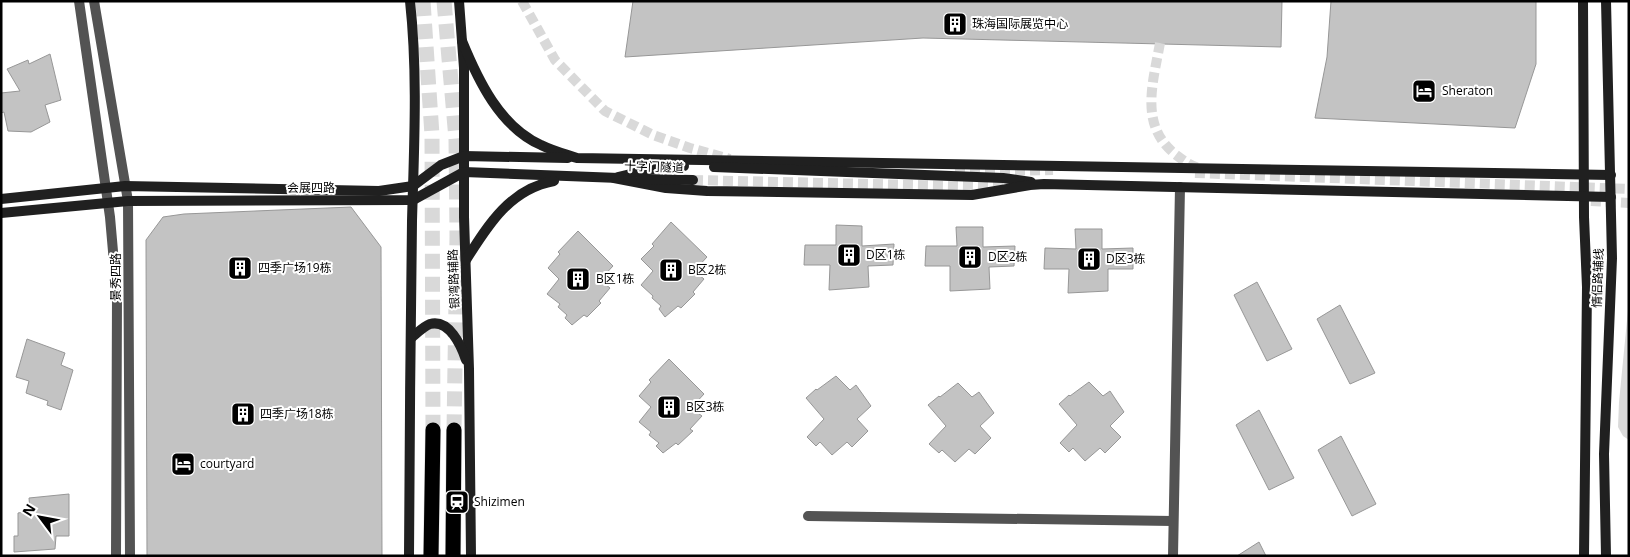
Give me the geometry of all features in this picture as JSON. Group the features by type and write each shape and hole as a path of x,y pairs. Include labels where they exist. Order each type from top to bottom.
{"highway":[{"path":"431,556 433,430"},
{"path":"453,556 454,430"}],"main road":[{"path":"409,556 413,186 416,120 413,30 410,1"},
{"name":"银湾路辅路","path":"459,1 464,68 470,556"},
{"name":"情侣路辅线","path":"1583,1 1584,196 1587,287 1584,556"},
{"name":"情侣路辅线","path":"1606,1 1612,258 1604,454 1606,556"},
{"path":"462,41 484,90 507,120 540,145 577,158"},
{"path":"413,186 441,165 464,156 1611,175"},
{"path":"614,178 647,170 679,166 1003,178 1044,184"},
{"name":"会展四路","path":"1,213 128,201 413,200 464,172"},
{"path":"464,172 614,178 686,190 972,195 1044,184 1611,197"},
{"path":"466,261 483,233 506,204 521,192 542,183 570,177"},
{"name":"十字门隧道","path":"614,178 693,180"},
{"name":"会展四路","path":"1,199 125,186 379,191 413,186"},
{"path":"411,338 429,324 440,324 452,333 457,340 469,369"}],"street":[{"name":"景秀四路","path":"79,1 108,203 117,298 116,556"},
{"name":"景秀四路","path":"94,1 128,201 130,556"},
{"path":"1173,556 1180,187"},
{"path":"808,516 1173,521"}],"shaded area":[{"path":"1629,300 1629,440 1623,436 1618,427"}],"building":[{"name":"珠海国际展览中心","path":"633,1 1282,1 1281,47 923,38 625,57"},
{"name":"Sheraton","path":"1331,1 1536,1 1536,64 1515,128 1315,118 1327,57"},
{"path":"50,54 61,100 45,105 50,122 31,132 8,131 4,112 1,113 1,93 20,91 7,69 28,60 29,64"},
{"path":"351,207 381,247 382,556 147,556 146,240 163,217 184,214"},
{"name":"B区2栋","path":"671,222 707,257 694,271 704,279 693,292 695,294 681,308 678,306 665,317 659,309 661,306 641,285 653,271 641,259 654,246 652,244"},
{"name":"D区1栋","path":"836,225 862,226 862,246 894,244 893,265 868,266 869,287 829,290 830,265 804,265 805,245 836,245"},
{"name":"D区2栋","path":"956,227 983,227 983,247 1015,246 1014,266 989,267 990,289 950,291 950,266 925,266 926,246 957,246"},
{"name":"D区3栋","path":"1075,229 1102,229 1102,249 1133,248 1133,269 1108,269 1108,291 1068,293 1069,269 1044,269 1045,248 1076,249"},
{"name":"B区1栋","path":"578,231 613,266 600,280 610,288 599,301 601,303 587,317 584,315 572,325 565,318 567,315 558,307 560,304 547,294 559,279 548,268 560,254 558,252"},
{"path":"1257,282 1292,349 1267,361 1234,295"},
{"path":"1340,305 1375,373 1350,384 1317,319"},
{"path":"27,339 65,353 61,365 73,370 61,410 47,405 48,401 26,393 29,381 16,377"},
{"name":"B区3栋","path":"669,359 704,394 691,408 702,416 690,429 693,431 678,445 676,443 663,453 656,446 659,443 649,435 651,432 639,422 651,407 639,396 651,382 649,380"},
{"path":"836,376 850,390 856,385 871,406 857,419 868,431 852,447 847,442 832,455 820,442 816,446 807,437 824,419 806,398"},
{"path":"1089,382 1103,396 1110,391 1124,412 1110,426 1121,437 1105,453 1100,448 1085,461 1073,448 1069,452 1060,443 1077,425 1059,404"},
{"path":"958,383 972,397 979,392 994,413 980,426 991,438 975,454 969,449 955,462 942,450 939,453 929,444 946,426 928,405"},
{"path":"1259,410 1294,478 1269,490 1236,425"},
{"path":"1341,436 1376,504 1352,516 1318,450"},
{"path":"69,494 69,536 56,536 55,549 14,552 14,536 18,536 18,513 30,511 29,498"},
{"path":"1259,542 1266,556 1237,556"}],"tunnel":[{"path":"423,1 432,135 433,430"},
{"path":"444,1 456,139 457,236 454,430"},
{"path":"522,1 555,60 605,111 653,135 730,159"},
{"path":"1160,43 1151,103 1156,130 1164,143 1175,154 1189,164 1199,168"},
{"path":"955,172 1053,170"},
{"path":"1195,173 1629,189"},
{"path":"693,180 1004,187"},
{"path":"1591,201 1629,203"}],"place":[{"name":"珠海国际展览中心","path":"955,24"},
{"name":"Sheraton","path":"1424,91"},
{"name":"D区1栋","path":"849,255"},
{"name":"D区2栋","path":"970,257"},
{"name":"D区3栋","path":"1089,259"},
{"name":"四季广场19栋","path":"240,268"},
{"name":"B区2栋","path":"671,270"},
{"name":"B区1栋","path":"578,279"},
{"name":"B区3栋","path":"669,407"},
{"name":"四季广场18栋","path":"243,414"},
{"name":"courtyard","path":"183,464"},
{"name":"Shizimen","path":"457,502"}]}
